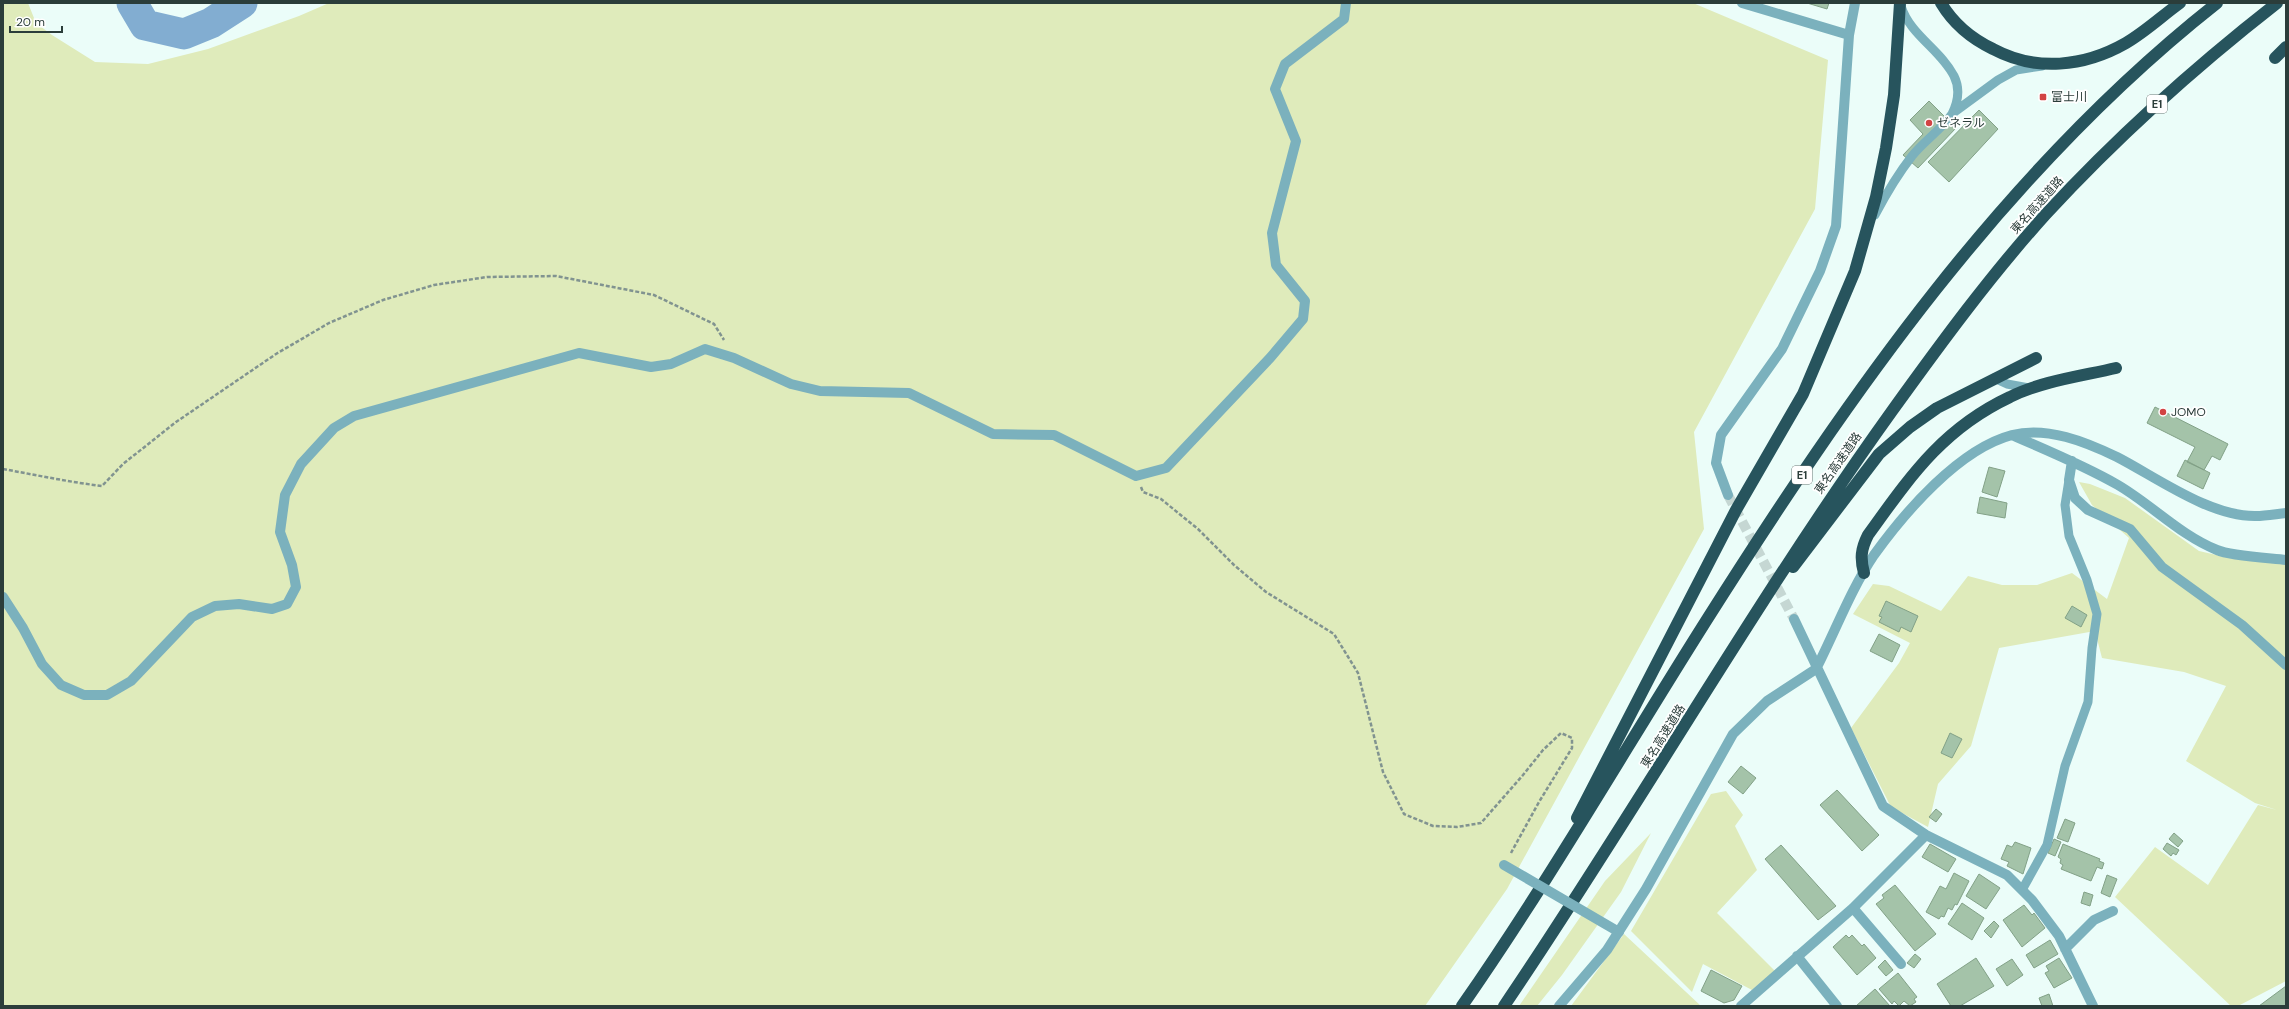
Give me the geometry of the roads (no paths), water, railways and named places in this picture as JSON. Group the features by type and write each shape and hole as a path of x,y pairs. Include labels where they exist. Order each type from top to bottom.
{"highway":[{"path":"1941,3 1962,29 1983,44 2005,56 2026,62 2048,65 2074,63 2126,42 2180,3"},
{"name":"東名高速道路","path":"1462,1006 1600,795 1707,620 1801,476 1910,321 1977,238 2036,171 2144,66 2217,3"},
{"name":"東名高速道路","path":"1504,1006 1565,917 1752,620 1841,482 1943,340 1997,271 2046,215 2146,114 2239,33 2277,3"},
{"path":"1547,876 1736,510 1803,394 1855,271 1885,155 1894,95 1900,4"},
{"path":"2275,58 2286,47"},
{"path":"1752,620 1879,454 1910,427 1937,408 2036,358"},
{"path":"1864,573 1860,560 1861,548 1868,535 1922,462 1948,437 1972,418 2011,396 2036,388 2116,368"}],"street":[{"path":"3,597 23,628 42,664 61,685 84,695 107,695 131,681 192,617 215,606 239,604 272,609 287,604 296,587 292,565 280,532 285,495 301,464 334,428 354,416 579,353 650,367 671,364 705,350 734,358 791,384 820,391 909,394 993,434 1054,435 1136,476 1166,468 1270,358 1303,320 1305,301 1276,265 1272,233 1296,140 1275,89 1285,64 1344,19 1346,3"},
{"path":"1728,495 1716,464 1721,435 1782,349 1820,272 1836,226 1849,35 1855,3"},
{"path":"1746,4 1849,35"},
{"path":"1559,1006 1607,950 1619,932 1646,889 1733,734 1767,701 1816,669 1874,555 1935,483 1959,463 1981,448 2012,435 2046,433 2080,441 2116,457 2193,499 2227,511 2255,516 2286,513"},
{"path":"2012,435 2072,461 2118,485 2148,504 2193,539 2219,551 2286,560"},
{"path":"2072,461 2069,480 2075,498 2088,510 2130,529 2162,567 2242,625 2286,665"},
{"path":"1794,619 1816,669 1883,806 1926,835 2007,875 2022,890 2059,936 2093,1006"},
{"path":"1741,1006 1853,908 1926,835"},
{"path":"1504,865 1619,932"},
{"path":"1853,908 1901,964"},
{"path":"2066,949 2094,920 2113,911"},
{"path":"1797,956 1837,1006"}],"lane":[{"path":"1900,4 1905,18 1954,76 1958,89 1957,101 1951,114"},
{"path":"1866,230 1892,184 1913,156 1951,114 1998,80 2016,70 2048,65"},
{"path":"1994,378 2021,387 2036,388"},
{"path":"2022,890 2047,845 2065,766 2088,702 2097,614 2087,580 2069,536 2065,505 2069,480"}],"waterway":[{"path":"132,3 145,25 184,34 211,23 242,3"}],"tunnel":[{"path":"1728,495 1794,619"}],"place":[{"name":"富士川","path":"2043,97"},
{"name":"ゼネラル","path":"1929,123"},
{"name":"JOMO","path":"2163,412"}]}
